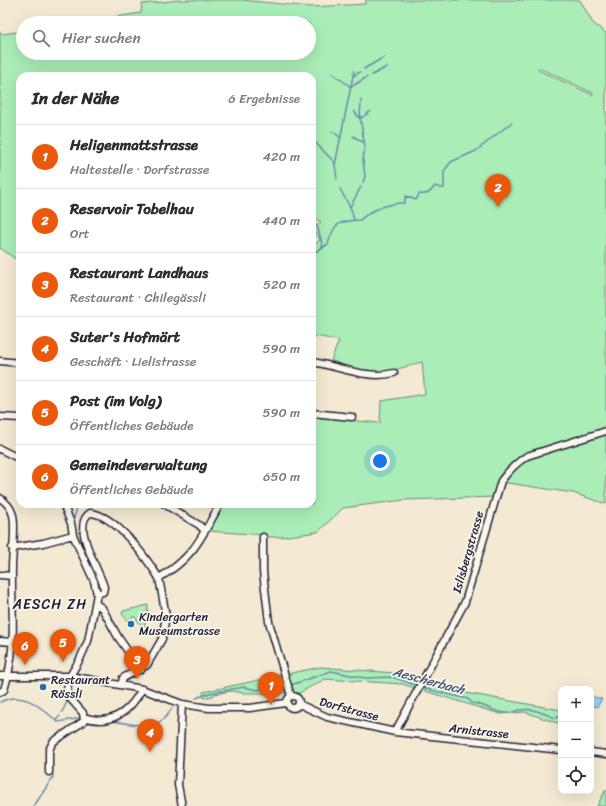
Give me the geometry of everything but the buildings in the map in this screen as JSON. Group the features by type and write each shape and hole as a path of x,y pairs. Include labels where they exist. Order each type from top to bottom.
{"street":[{"path":"0,361 16,361"},
{"path":"316,363 343,368 362,374 385,376 394,373"},
{"path":"316,413 352,417"},
{"path":"0,418 16,418"},
{"name":"Islisbergstrasse","path":"395,732 465,602 499,487 506,473 516,463 527,456 606,431"},
{"path":"0,449 16,457"},
{"path":"0,498 8,505 12,514 12,576 14,615 11,661 4,690 0,692"},
{"path":"65,508 73,534 94,581 97,594 88,641 70,676 68,694 84,719"},
{"path":"171,508 199,525 205,531"},
{"path":"159,578 187,557 195,549 218,508"},
{"path":"97,594 103,592 104,587 88,549 83,528 85,517 90,513 101,517 118,528 139,549 159,578 165,610 164,629 158,648 149,663 141,670 123,678 120,685"},
{"path":"12,548 43,543 73,534"},
{"path":"263,537 263,572 269,622 291,696"},
{"path":"0,575 12,576"},
{"path":"96,604 102,608 118,637 141,670"},
{"path":"0,641 13,642"},
{"path":"0,676 70,676 142,689 182,704 226,709 250,708 286,703 292,708 299,704 298,699 291,696"},
{"path":"49,772 49,750 53,742 84,719 106,719 121,715 142,689"},
{"path":"286,703 287,699 291,696"},
{"path":"182,704 178,785 182,806"},
{"name":"Dorfstrasse","path":"299,704 327,717 395,732"},
{"name":"Arnistrasse","path":"395,732 558,750"},
{"path":"594,752 606,754"}],"green space":[{"path":"180,0 242,0 311,7 365,4 366,0 580,0 593,23 606,33 606,504 573,493 501,482 496,497 404,500 343,508 318,532 281,537 266,537 265,535 208,531 217,508 316,508 316,417 380,423 381,401 425,394 422,362 387,371 363,371 331,360 339,341 316,337 316,243 320,239 316,234 316,226 321,222 316,219 316,72 16,72 16,259 0,248 0,32 3,34 16,32 16,60 316,60 316,16 122,16 141,13 142,4","holes":["539,68 593,93 593,95 538,70"]},
{"path":"148,605 145,630 134,616 128,621 122,614 123,611"},
{"path":"320,667 395,673 427,686 558,709 558,722 525,712 500,714 402,684 325,679 299,693 243,693 232,691 214,694 213,696 204,698 203,692"},
{"path":"606,789 606,806 597,806"}],"water":[{"path":"594,697 602,699 597,707 594,706"}],"waterway":[{"path":"364,69 384,57"},
{"path":"372,75 387,67"},
{"path":"337,179 335,165 354,71"},
{"path":"353,76 360,72"},
{"path":"332,73 351,87 367,77"},
{"path":"361,100 360,117 365,147 363,160 365,176 363,182"},
{"path":"354,111 360,119 371,111"},
{"path":"316,252 328,244 335,227 342,222 360,220 369,213 380,208 392,204 404,203 406,196 416,200 419,194 428,193 435,186 444,188 444,171 451,162 476,151 512,122"},
{"path":"332,131 341,138"},
{"path":"353,136 363,142"},
{"path":"316,143 335,163"},
{"path":"350,207 361,187"},
{"path":"340,189 351,209 354,220"},
{"path":"317,225 323,248"},
{"path":"74,518 77,508"},
{"name":"Aescherbach","path":"291,685 331,671 365,678 393,677 418,686"},
{"name":"Aescherbach","path":"196,698 210,693 244,687 257,690 285,686"},
{"name":"Aescherbach","path":"422,688 468,699 472,703 501,712 509,713 520,710 530,710 538,711 555,718 558,717"},
{"name":"Aescherbach","path":"0,702 9,699 24,699 38,706 58,722 81,718"},
{"path":"62,712 68,700"},
{"name":"Aescherbach","path":"110,721 137,725 153,725 160,722 172,708"},
{"name":"Aescherbach","path":"56,720 60,716"},
{"path":"34,806 53,777 52,768"}],"place":[{"name":"Reservoir Tobelhau","path":"498,207"},
{"name":"Kindergarten Museumstrasse","path":"131,624"},
{"name":"Post (im Volg)","path":"63,662"},
{"name":"Gemeindeverwaltung","path":"25,665"},
{"name":"Restaurant Landhaus","path":"137,679"},
{"name":"Restaurant Rössli","path":"43,687"},
{"name":"Heligenmattstrasse","path":"271,705"},
{"name":"Suter's Hofmärt","path":"150,752"}],"district":[{"name":"AESCH ZH","path":"50,604"}]}
